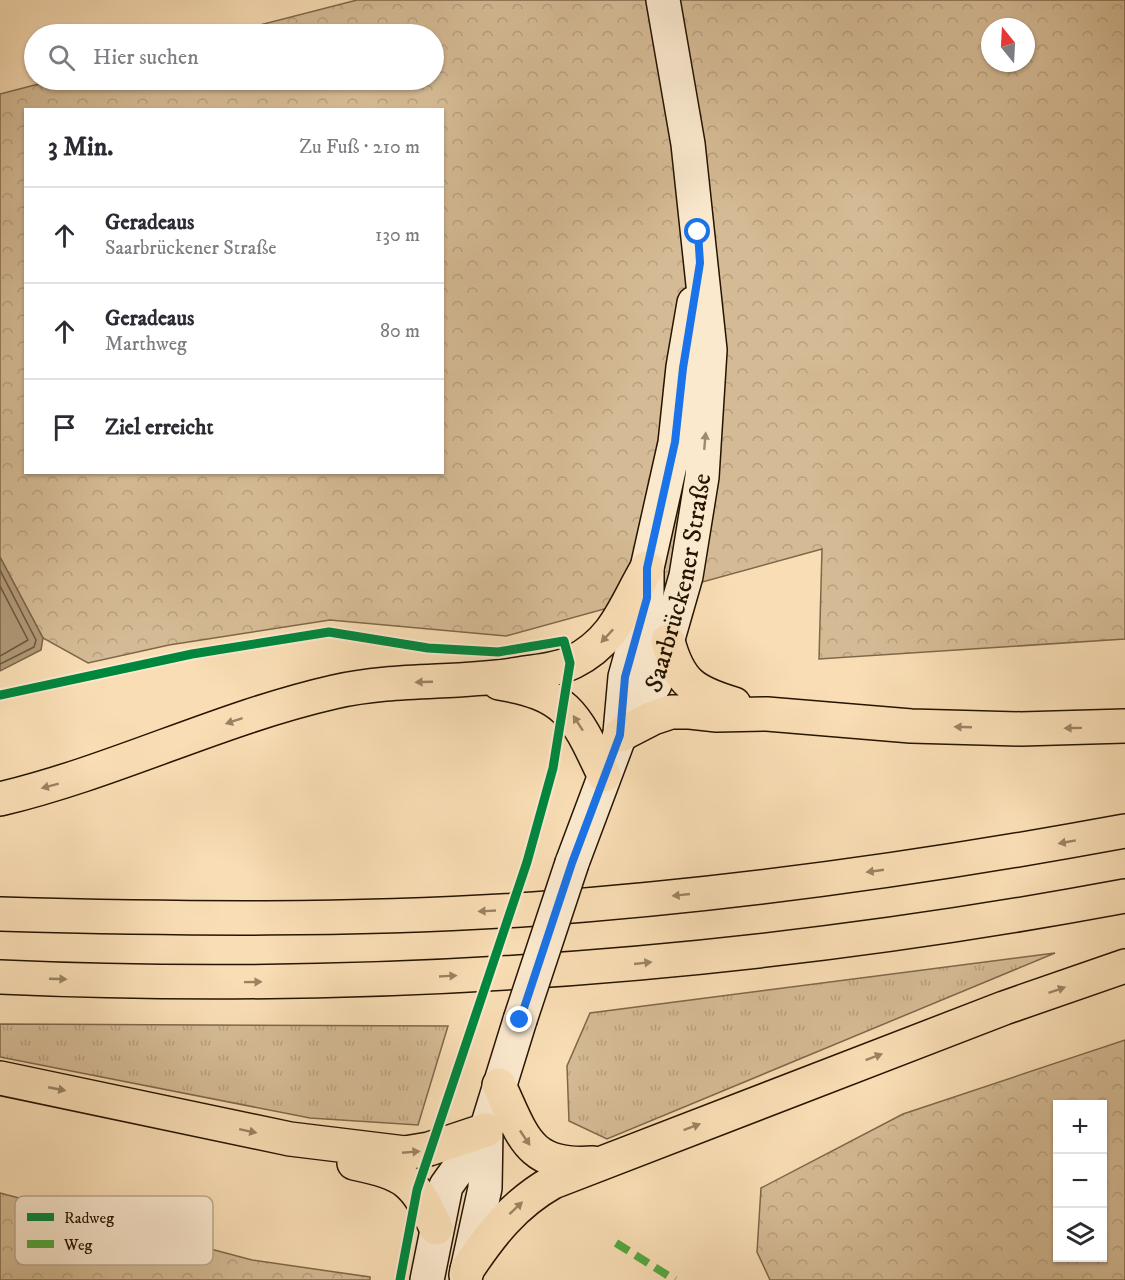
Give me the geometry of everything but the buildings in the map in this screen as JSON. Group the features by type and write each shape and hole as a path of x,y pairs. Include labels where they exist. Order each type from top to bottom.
{"highway":[{"path":"0,799 63,782 201,732 335,692 382,683 482,680 553,669 570,663 590,652 611,633 647,568"},
{"path":"668,641 676,666 693,690 704,696 767,714"},
{"path":"482,680 540,693 562,704 584,733 604,775"},
{"path":"620,735 653,717 670,712 767,714 922,726 1021,729 1125,726"},
{"path":"0,914 231,919 532,909 776,885 974,858 1125,831"},
{"path":"0,977 190,982 366,980 538,971 684,958 891,933 1125,896"},
{"path":"466,1275 490,1235 523,1201 553,1182 1004,1008 1125,966"},
{"path":"0,1078 290,1139 405,1154 429,1149 486,1130"},
{"path":"499,1085 526,1141 538,1154 572,1164 600,1162"},
{"path":"290,1139 401,1177 421,1195 436,1228"}],"main road":[{"name":"Saarbrückener Straße","path":"620,735 655,684 668,641 691,551 706,437 710,350 688,144 663,0"},
{"name":"Saarbrückener Straße","path":"620,735 625,677 647,598 647,568 675,442 683,368 700,263"},
{"path":"466,1275 485,1188 486,1130 572,863 620,735"},
{"path":"428,1280 436,1228 446,1186 486,1130"}],"green space":[{"path":"357,0 1125,0 1125,639 819,659 822,549 506,636 330,620 169,645 88,663 43,638 0,557 0,94 24,88 24,90 444,90 444,24 264,24"},
{"path":"1055,953 607,1139 569,1121 567,1066 590,1013"},
{"path":"0,1024 448,1026 418,1125 310,1118 0,1057"},
{"path":"1125,1040 1125,1280 770,1280 757,1252 761,1188 903,1114"},
{"path":"0,1193 15,1197 15,1265 213,1265 213,1250 252,1260 370,1277 370,1280 0,1280"}],"water":[{"path":"0,557 43,638 41,650 0,671"}],"marked path":[{"path":"616,1243 675,1280"}],"cycle path":[{"path":"0,695 192,654 329,632 428,648 498,652 564,641 570,663 553,768 527,862 417,1190 400,1280"}],"route":[{"path":"520,1020 572,863 620,735 625,677 647,598 647,568 675,442 683,368 700,263 698,232"}]}
